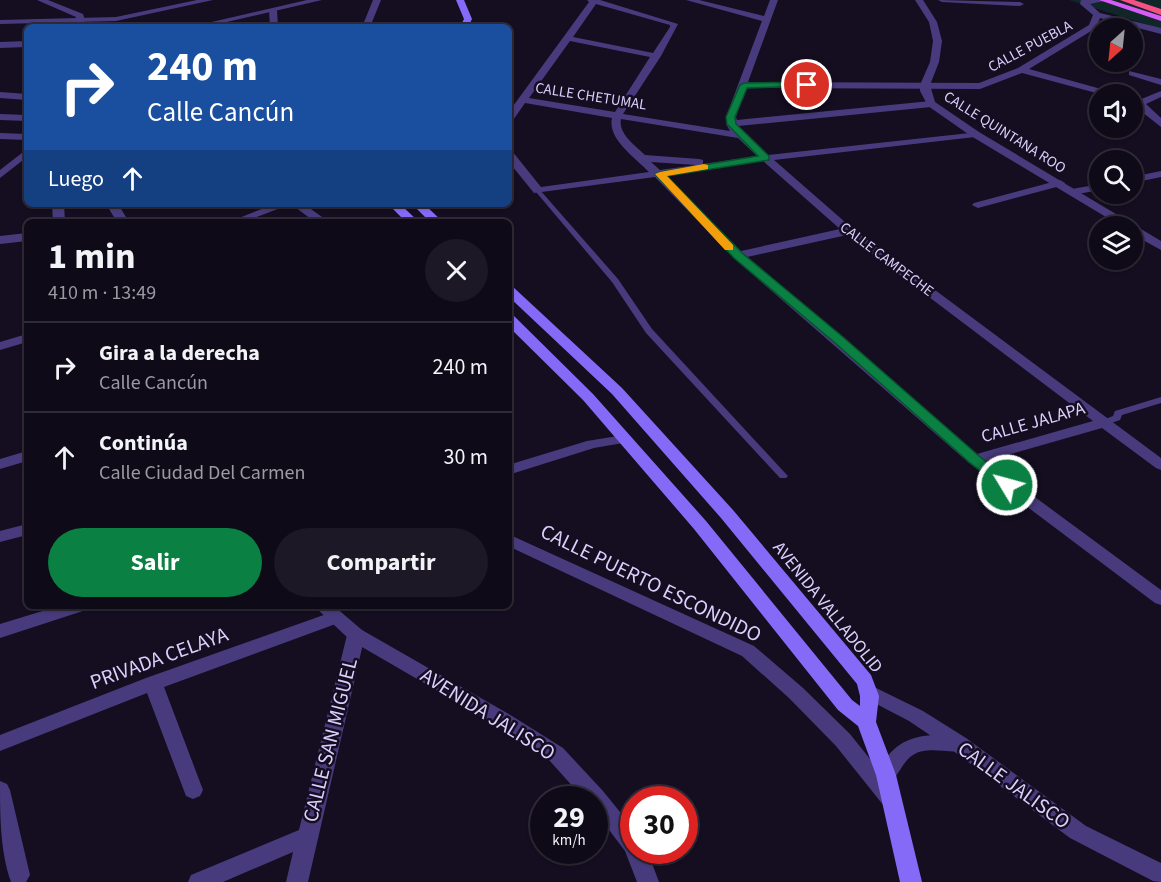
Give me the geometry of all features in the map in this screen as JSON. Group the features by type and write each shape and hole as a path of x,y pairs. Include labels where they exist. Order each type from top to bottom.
{"highway":[{"path":"1125,0 1161,16"},
{"path":"1142,13 1161,16"}],"main road":[{"path":"460,0 468,19 466,24"},
{"path":"1104,0 1142,13"},
{"path":"397,207 409,219"},
{"path":"421,207 434,219"},
{"name":"AVENIDA VALLADOLID","path":"512,293 617,391 727,514 864,680 870,692 872,704 866,722"},
{"path":"512,322 588,397 700,525 845,705 866,722 886,776 911,882"}],"street":[{"path":"41,0 73,13 79,24"},
{"path":"0,22 79,24 116,19 209,0"},
{"path":"208,24 318,0"},
{"path":"367,24 376,0"},
{"path":"593,0 674,24 657,56 617,116 615,126 620,136 738,255 974,459 1161,599"},
{"name":"CALLE CHETUMAL","path":"593,0 522,100 741,136"},
{"path":"690,0 768,20"},
{"path":"774,0 731,117 731,124 932,104"},
{"name":"CALLE QUINTANA ROO","path":"919,0 933,21 938,35 939,51 925,85 925,91 932,104 975,134 1112,216"},
{"path":"942,0 1020,4"},
{"name":"CALLE PUEBLA","path":"1081,1 1104,0"},
{"name":"CALLE PUEBLA","path":"744,85 980,86 1021,70 1093,26 1097,15 1081,1"},
{"path":"273,10 274,24"},
{"path":"1097,15 1161,31"},
{"path":"567,38 657,56"},
{"path":"0,45 24,44"},
{"path":"1021,70 1089,89"},
{"path":"1132,73 1161,82"},
{"path":"1143,100 1161,94"},
{"path":"0,95 24,97"},
{"path":"512,115 522,100"},
{"path":"1143,108 1161,124"},
{"path":"0,117 24,118"},
{"name":"CALLE CAMPECHE","path":"731,124 765,158 849,231 1142,452 1161,455"},
{"path":"512,158 538,191 765,158 975,134"},
{"path":"0,136 24,137"},
{"path":"0,175 24,155"},
{"path":"643,158 729,163"},
{"path":"1143,178 1161,174"},
{"path":"978,205 1060,183"},
{"path":"1072,192 1089,189"},
{"path":"245,219 277,207"},
{"path":"301,207 319,219"},
{"path":"738,255 849,231"},
{"path":"1143,235 1161,246"},
{"path":"0,240 24,237"},
{"path":"0,346 24,340"},
{"name":"CALLE JALAPA","path":"974,459 1103,423"},
{"path":"512,469 592,444 624,439"},
{"path":"1142,452 1161,465"},
{"path":"0,464 24,457"},
{"path":"0,537 24,530"},
{"name":"CALLE PUERTO ESCONDIDO","path":"512,541 748,651 796,693 843,740 892,802"},
{"path":"0,631 70,609"},
{"name":"AVENIDA JALISCO","path":"329,612 356,635 505,721 556,754 596,797 620,827"},
{"name":"PRIVADA CELAYA","path":"0,743 329,612"},
{"name":"CALLE SAN MIGUEL","path":"200,882 307,836 356,635"},
{"path":"153,683 193,790"},
{"name":"CALLE JALISCO","path":"870,692 916,716 959,744 1078,832 1161,874"},
{"path":"886,776 899,753 913,746 929,743 959,744"},
{"path":"0,790 19,875"},
{"path":"297,882 307,836"},
{"path":"641,864 648,882"}],"lane":[{"path":"538,191 615,281 649,331 783,476"},
{"path":"1103,423 1117,418 1118,413 1161,400"}],"green space":[{"path":"1069,0 1161,0 1161,29 1143,23 1143,18 1126,18"}],"slow traffic":[{"path":"704,167 660,174 729,247"}],"route":[{"path":"807,85 744,85 731,117 731,124 734,130 765,158 660,174 720,240 1007,485"}]}
